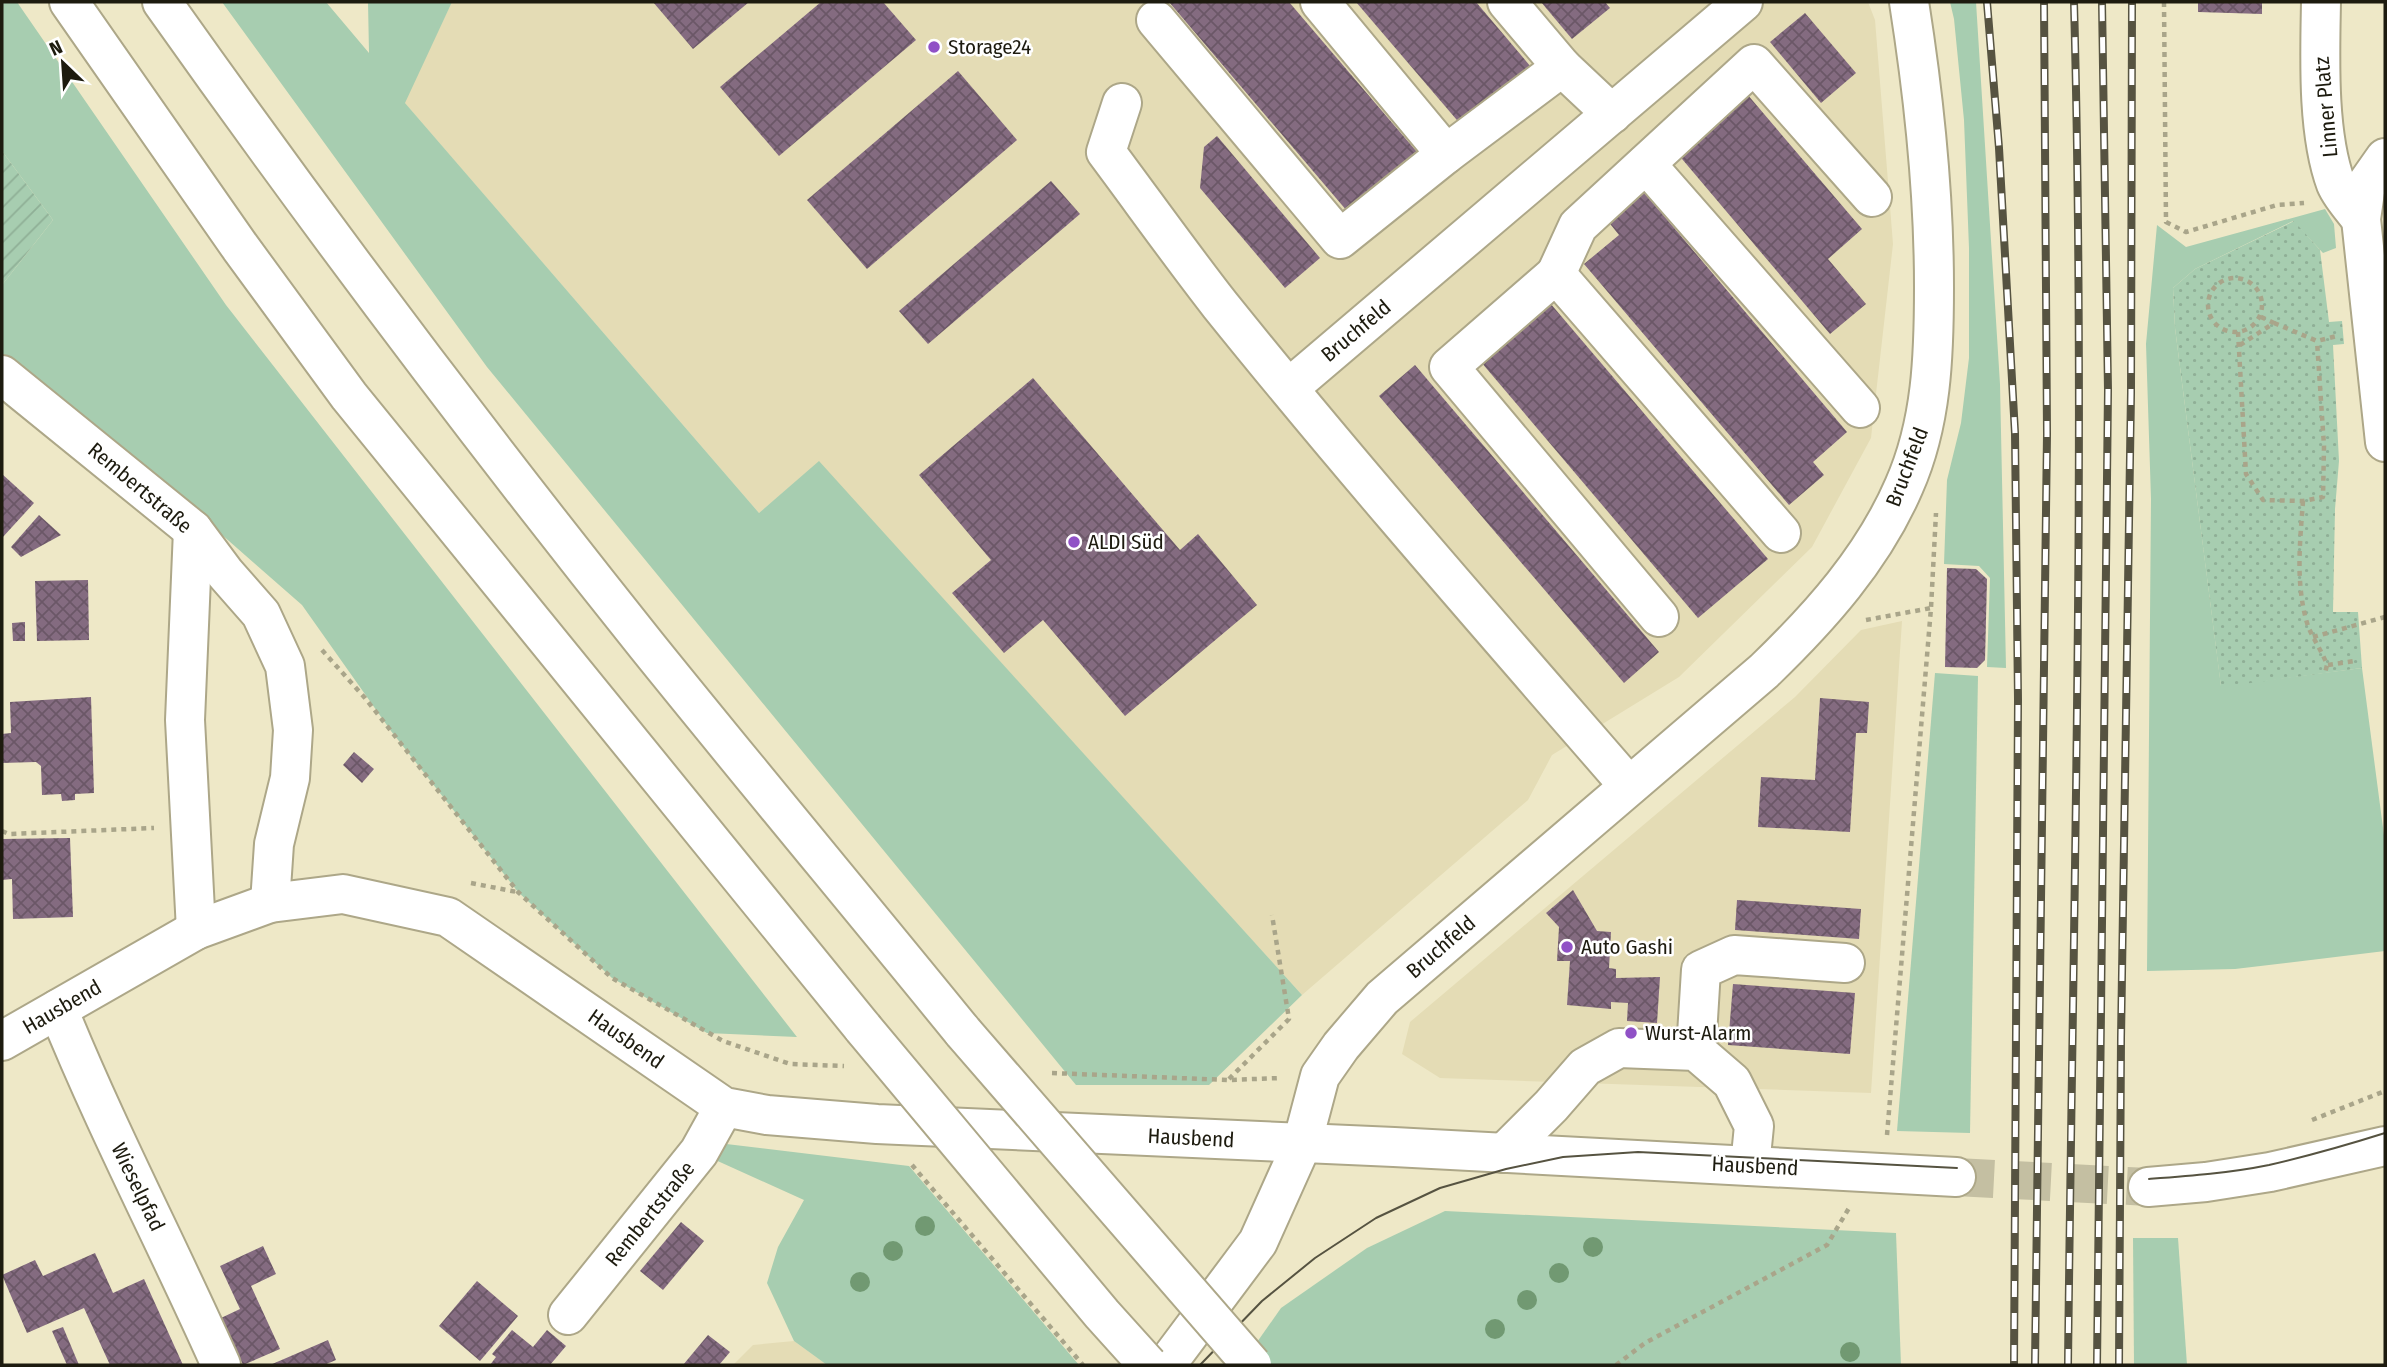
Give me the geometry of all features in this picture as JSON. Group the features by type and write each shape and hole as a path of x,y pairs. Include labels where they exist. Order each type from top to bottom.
{"main road":[{"path":"69,2 240,247 349,396 863,1028 1102,1314 1148,1365"},
{"path":"162,2 272,157 388,313 647,645 963,1032 1252,1365"},
{"path":"1320,2 1446,154"},
{"path":"1507,2 1562,67 1612,114"},
{"name":"Bruchfeld","path":"1302,1144 1320,1076 1341,1046 1382,998 1764,671 1804,632 1846,582 1877,538 1905,485 1924,429 1934,353 1934,218 1922,87 1909,2"},
{"name":"Linner Platz","path":"2321,2 2320,74 2327,146 2337,186 2361,219"},
{"path":"1731,12 1754,64 1872,197"},
{"name":"Bruchfeld","path":"1289,388 1731,12"},
{"path":"1156,20 1340,239 1446,154 1562,67"},
{"path":"1659,617 1449,367 1556,274 1578,226 1754,64"},
{"path":"1122,103 1106,152 1219,304 1412,535 1629,786"},
{"path":"2385,158 2366,185 2361,219 2385,442"},
{"path":"1646,164 1860,408"},
{"path":"1556,274 1781,533"},
{"name":"Rembertstraße","path":"2,375 193,530 225,573 261,614 285,666 293,730 290,778 274,844 270,903"},
{"path":"193,530 185,720 195,930"},
{"name":"Hausbend","path":"2,1041 195,930 270,903 343,894 448,917 724,1107 767,1115 877,1124 1956,1177"},
{"path":"1696,1051 1701,970 1734,955 1845,963"},
{"name":"Wieselpfad","path":"58,1009 91,1089 221,1365"},
{"path":"1504,1153 1585,1067 1619,1048 1696,1051 1732,1082 1754,1126 1750,1166"},
{"name":"Rembertstraße","path":"569,1315 699,1152 724,1107"},
{"path":"2280,1170 2374,1136 2385,1129"},
{"path":"1166,1365 1258,1242 1302,1144"},
{"path":"2148,1187 2206,1182 2280,1170 2385,1146"}],"path":[{"path":"2164,2 2166,222 2186,232 2277,205 2322,202 2361,219"},
{"path":"2234,279 2243,279 2251,284 2261,299 2259,316 2254,324 2238,332 2222,329 2211,317 2209,299 2218,285 2234,279"},
{"path":"2259,316 2317,341 2359,334 2375,339"},
{"path":"2239,345 2274,323"},
{"path":"2238,332 2246,474 2263,499 2303,501 2323,498 2324,446 2317,341"},
{"path":"2303,501 2299,566 2303,604 2313,637 2327,665 2325,673"},
{"path":"1616,1365 1645,1343 1828,1245 1887,1136 1930,622 1937,506"},
{"path":"2313,637 2385,617"},
{"path":"320,647 365,698 518,892"},
{"path":"2327,665 2354,661"},
{"path":"2,831 9,834 126,830"},
{"path":"1229,1080 1289,1019 1272,915"},
{"path":"877,1124 1083,1365"}],"shaded area":[{"path":"452,2 1868,2 1875,20 1893,244 1871,438 1812,547 1679,677 1552,755 1528,800 1302,995 819,462 759,513 404,102"},
{"path":"1902,621 1871,1093 1440,1078 1402,1054 1410,1022 1795,697 1861,630"},
{"path":"794,1341 827,1365 733,1365 753,1345"}],"green space":[{"path":"2,2 17,2 226,305 797,1037 707,1033 612,978 518,892 391,731 302,605 131,455 2,353 2,285 53,220 2,151"},
{"path":"222,2 326,2 369,53 368,2 452,2 405,103 759,513 819,461 1302,995 1209,1085 1076,1085 487,367"},
{"path":"1950,2 1976,2 2000,384 2006,668 1987,667 1990,578 1979,566 1944,564 1947,480 1961,423 1969,358 1969,248 1964,120"},
{"path":"2,151 53,220 2,285"},
{"path":"2325,209 2334,224 2336,248 2323,253 2293,221 2195,269 2173,288 2175,328 2221,686 2362,668 2385,843 2385,951 2235,969 2147,971 2151,499 2146,344 2157,225 2186,247"},
{"path":"2294,221 2320,250 2329,322 2342,321 2344,344 2333,345 2339,461 2333,612 2358,612 2362,668 2221,687 2175,328 2173,288 2195,269"},
{"path":"1935,673 1978,676 1970,1133 1897,1131"},
{"path":"718,1143 909,1166 1079,1365 827,1365 794,1341 767,1283 778,1247 804,1200 711,1158"},
{"path":"1445,1211 1896,1233 1901,1365 1241,1365 1281,1308 1367,1248"},
{"path":"2133,1238 2178,1238 2187,1365 2134,1365"}],"building":[{"path":"653,2 749,2 693,49"},
{"path":"821,2 883,2 916,40 779,156 720,87"},
{"path":"1169,2 1289,2 1417,152 1347,211"},
{"path":"1356,2 1476,2 1531,67 1462,126"},
{"path":"1541,2 1605,2 1610,8 1572,39"},
{"path":"2198,2 2262,2 2262,14 2198,12"},
{"path":"1805,13 1856,73 1821,103 1770,42"},
{"path":"958,71 1017,140 867,269 807,200"},
{"path":"1747,94 1862,229 1828,259 1866,304 1830,334 1677,153"},
{"path":"1217,136 1320,258 1285,288 1200,188 1204,147"},
{"path":"1051,181 1080,214 928,344 899,311"},
{"path":"1642,190 1847,432 1813,462 1824,475 1789,505 1584,264 1619,235 1607,220"},
{"path":"1550,303 1768,559 1698,618 1481,362"},
{"path":"1415,365 1659,652 1624,683 1379,396"},
{"name":"ALDI Süd","path":"1033,378 1180,550 1198,534 1257,605 1125,716 1043,620 1004,653 952,593 991,560 919,475"},
{"path":"2,474 34,503 2,538"},
{"path":"39,515 61,535 21,557 11,547"},
{"path":"1947,568 1976,569 1987,579 1985,660 1977,668 1945,667"},
{"path":"88,580 89,640 37,641 35,581"},
{"path":"25,622 25,641 13,641 12,623"},
{"path":"91,697 94,793 75,794 75,800 62,801 61,794 42,795 41,766 36,762 2,763 2,734 11,733 10,702"},
{"path":"1820,698 1869,702 1867,733 1856,733 1850,832 1758,827 1761,777 1815,780"},
{"path":"354,752 374,769 362,783 343,765"},
{"path":"70,838 73,917 13,919 12,879 2,880 2,839"},
{"path":"1573,890 1597,931 1611,932 1609,968 1616,969 1616,978 1660,977 1657,1023 1627,1021 1628,1003 1611,1002 1611,1009 1567,1005 1570,961 1557,961 1559,927 1546,913"},
{"path":"1737,900 1861,909 1859,939 1735,930"},
{"path":"1733,984 1855,993 1850,1054 1728,1045"},
{"path":"681,1222 704,1241 663,1290 640,1271"},
{"path":"263,1246 276,1274 251,1286 280,1349 243,1365 221,1318 240,1309 220,1266"},
{"path":"95,1253 113,1293 144,1279 183,1365 110,1365 84,1308 27,1333 2,1275 35,1260 43,1276"},
{"path":"477,1281 518,1316 480,1361 439,1326"},
{"path":"63,1327 79,1365 67,1365 52,1331"},
{"path":"512,1330 533,1347 547,1330 566,1346 550,1365 490,1365 496,1357 492,1354"},
{"path":"708,1335 730,1352 719,1365 683,1365"},
{"path":"328,1340 336,1360 324,1365 270,1365"}],"tunnel":[{"path":"1956,1177 2148,1187"}],"tram line":[{"path":"2149,1179 2269,1165 2385,1133"},
{"path":"1200,1365 1262,1301 1315,1258 1376,1218 1440,1188 1506,1169 1563,1157 1638,1152 1957,1168"}],"railway":[{"path":"1987,2 1999,148 2015,433 2018,700 2014,1365"},
{"path":"2035,1365 2047,434 2044,2"},
{"path":"2068,1365 2079,513 2074,2"},
{"path":"2097,1365 2108,390 2102,2"},
{"path":"2119,1365 2131,393 2132,2"}],"place":[{"name":"Storage24","path":"934,47"},
{"name":"ALDI Süd","path":"1074,542"},
{"name":"Auto Gashi","path":"1567,947"},
{"name":"Wurst-Alarm","path":"1631,1033"}]}
